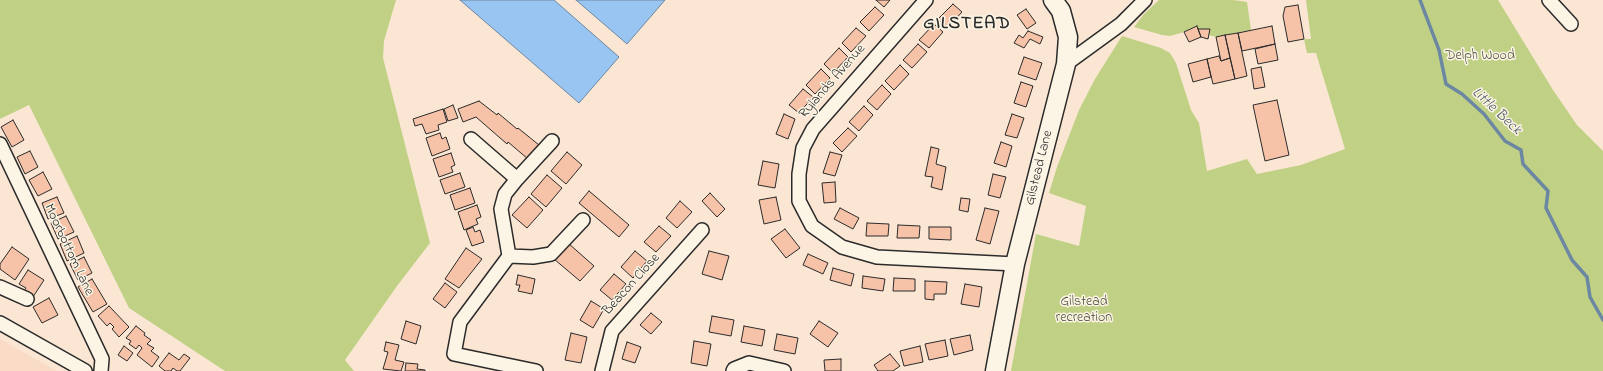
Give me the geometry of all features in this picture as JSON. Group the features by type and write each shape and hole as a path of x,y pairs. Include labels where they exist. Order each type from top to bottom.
{"street":[{"name":"Rylands Avenue","path":"926,0 813,129 803,148 799,174 799,201 812,226 842,247 877,257 1015,264"},
{"name":"Gilstead Lane","path":"995,371 1015,264 1066,64 1068,37 1061,11 1053,0"},
{"path":"1066,64 1121,24 1145,0"},
{"path":"1549,0 1570,24"},
{"path":"471,139 517,179"},
{"path":"536,371 454,354 460,322 509,256 500,209 505,194 552,141"},
{"name":"Moorbottom Lane","path":"0,144 102,359 101,371"},
{"path":"509,256 533,258 551,254 583,220"},
{"name":"Beacon Close","path":"602,371 612,331 702,230"},
{"path":"0,288 27,299"},
{"path":"0,323 85,371"},
{"path":"733,371 734,369 749,363 784,371"}],"shaded area":[{"path":"0,339 57,371 0,371"}],"green space":[{"path":"0,0 396,0 384,41 383,58 430,243 397,286 345,360 354,371 225,371 129,308 29,105 0,119"},
{"path":"1159,0 1233,0 1247,2 1251,30 1216,37 1209,35 1209,29 1198,29 1197,26 1170,36 1134,27 1144,14"},
{"path":"1306,0 1498,0 1553,90 1577,125 1603,151 1603,371 1011,371 1036,234 1079,246 1086,206 1049,193 1057,167 1079,110 1095,79 1122,36 1161,48 1170,53 1176,63 1191,110 1199,123 1207,171 1247,159 1257,174 1301,165 1345,149 1316,53 1307,53 1304,39 1311,39"}],"water":[{"path":"460,0 554,0 619,57 579,103"},
{"path":"576,0 665,0 627,44"}],"building":[{"path":"876,0 890,0 884,7"},
{"path":"953,4 962,12 947,28 938,19"},
{"path":"1298,5 1304,39 1288,42 1283,16 1285,7"},
{"path":"875,7 884,15 869,31 860,22"},
{"path":"1026,9 1036,23 1027,29 1017,15"},
{"path":"934,24 943,32 929,48 919,40"},
{"path":"1197,26 1201,37 1189,42 1184,32"},
{"path":"1272,26 1275,44 1242,51 1238,33"},
{"path":"856,28 866,36 851,52 842,43"},
{"path":"1198,29 1210,29 1208,39 1201,37"},
{"path":"1028,31 1043,37 1040,44 1030,39 1024,48 1014,43 1019,35 1023,38"},
{"path":"1238,33 1247,76 1235,79 1225,35"},
{"path":"1225,35 1230,58 1221,61 1216,37"},
{"path":"918,44 927,52 912,68 903,60"},
{"path":"1275,44 1278,60 1258,64 1255,49"},
{"path":"839,48 848,57 833,73 824,64"},
{"path":"1219,56 1221,61 1230,58 1235,79 1213,84 1207,59"},
{"path":"1024,57 1042,63 1036,80 1018,74"},
{"path":"1207,59 1211,77 1193,82 1188,64"},
{"path":"900,65 909,74 894,90 885,81"},
{"path":"1261,67 1265,87 1254,89 1251,69"},
{"path":"821,69 830,78 815,94 806,85"},
{"path":"1021,82 1033,86 1026,107 1014,103"},
{"path":"882,85 891,94 877,110 867,101"},
{"path":"803,89 813,97 799,113 789,105"},
{"path":"1277,100 1289,155 1265,161 1253,105"},
{"path":"479,101 497,115 498,113 539,145 528,159 508,142 507,144 476,117 463,122 458,109"},
{"path":"453,105 458,118 448,121 444,109"},
{"path":"864,106 873,115 859,131 849,122"},
{"path":"443,109 447,122 438,125 439,130 426,134 422,124 415,126 413,119"},
{"path":"784,114 795,119 788,139 776,134"},
{"path":"1012,114 1024,118 1017,138 1005,135"},
{"path":"13,120 24,140 12,147 1,127"},
{"path":"848,128 857,136 842,152 833,143"},
{"path":"440,133 442,139 446,137 450,149 432,156 426,138"},
{"path":"1001,142 1012,146 1006,167 994,163"},
{"path":"931,147 939,149 936,164 946,167 942,190 931,187 933,177 925,176"},
{"path":"30,151 38,167 25,174 17,157"},
{"path":"567,152 582,165 566,184 551,171"},
{"path":"830,152 842,155 835,176 823,173"},
{"path":"451,153 455,165 451,167 453,172 439,177 433,159"},
{"path":"763,161 779,164 775,188 758,185"},
{"path":"43,172 52,189 38,196 29,180"},
{"path":"460,173 465,187 445,194 440,180"},
{"path":"993,174 1006,177 1000,198 988,195"},
{"path":"547,175 562,188 546,207 531,194"},
{"path":"835,182 836,202 824,203 822,183"},
{"path":"470,188 475,203 455,210 450,195"},
{"path":"589,191 629,225 619,237 579,203"},
{"path":"710,193 725,209 717,217 702,201"},
{"path":"57,197 64,213 48,219 42,203"},
{"path":"529,197 543,210 527,228 512,215"},
{"path":"776,197 781,220 764,224 759,200"},
{"path":"961,198 970,199 968,212 959,210"},
{"path":"680,201 692,212 677,228 666,218"},
{"path":"477,205 481,217 476,219 478,224 464,230 458,212"},
{"path":"840,208 859,218 853,229 834,219"},
{"path":"985,208 999,211 990,244 976,240"},
{"path":"66,216 74,232 58,239 51,223"},
{"path":"867,223 889,224 888,236 866,236"},
{"path":"898,225 920,226 919,238 897,238"},
{"path":"659,226 671,236 656,252 644,242"},
{"path":"473,227 475,232 480,230 484,242 472,246 466,230"},
{"path":"929,227 951,227 951,240 929,239"},
{"path":"785,229 800,248 786,258 771,239"},
{"path":"77,236 84,253 67,261 60,244"},
{"path":"568,243 594,266 580,281 554,259"},
{"path":"12,247 29,259 15,280 0,269 0,264"},
{"path":"466,248 482,259 459,288 445,279"},
{"path":"635,251 647,261 633,278 621,267"},
{"path":"709,251 729,256 722,280 702,274"},
{"path":"808,254 828,263 823,274 803,265"},
{"path":"84,257 92,273 78,280 70,264"},
{"path":"833,268 854,274 851,286 830,280"},
{"path":"28,270 44,280 31,300 22,294 26,288 19,284"},
{"path":"614,274 626,284 612,300 600,290"},
{"path":"518,275 535,279 532,294 518,291 520,285 516,285"},
{"path":"863,276 885,279 883,291 862,288"},
{"path":"894,278 915,279 915,291 893,291"},
{"path":"92,279 107,304 93,312 78,287"},
{"path":"925,281 947,282 946,294 934,294 934,300 925,299"},
{"path":"445,283 457,292 445,308 433,299"},
{"path":"965,284 982,287 979,307 961,304"},
{"path":"49,298 58,315 42,323 33,307"},
{"path":"591,301 604,309 593,328 580,320"},
{"path":"109,306 129,327 119,337 112,329 114,327 110,323 107,326 98,316"},
{"path":"651,313 662,322 651,334 640,325"},
{"path":"712,316 734,320 731,336 709,332"},
{"path":"406,321 421,326 416,344 401,339"},
{"path":"819,321 838,333 828,347 810,334"},
{"path":"136,326 151,340 147,344 154,348 151,351 159,357 152,367 137,355 142,348 139,345 136,349 129,344 131,341 126,338"},
{"path":"744,326 765,330 762,346 741,342"},
{"path":"571,333 587,337 581,363 565,360"},
{"path":"777,334 798,338 795,354 774,350"},
{"path":"970,335 973,350 954,355 950,339"},
{"path":"945,340 948,356 929,360 925,344"},
{"path":"694,341 711,344 707,366 691,363"},
{"path":"386,342 399,345 395,360 404,362 401,371 383,369 388,352 384,351"},
{"path":"627,342 641,347 635,363 622,359"},
{"path":"124,346 133,353 127,361 118,355"},
{"path":"920,346 923,362 904,366 900,351"},
{"path":"169,353 179,360 184,354 190,358 180,371 173,368 171,371 165,371 159,366"},
{"path":"890,354 900,366 893,371 878,371 874,365"},
{"path":"841,359 841,371 825,371 824,360"},
{"path":"406,363 418,364 417,369 425,371 405,371"}],"waterway":[{"name":"Little Beck","path":"1420,0 1439,50 1446,84 1462,94 1484,114 1505,141 1521,150 1523,164 1548,191 1546,208 1572,260 1587,277 1590,297 1603,320"}],"district":[{"name":"GILSTEAD","path":"967,25"}],"park label":[{"name":"Delph Wood","path":"1480,57"},
{"name":"Gilstead recreation","path":"1084,312"}]}
